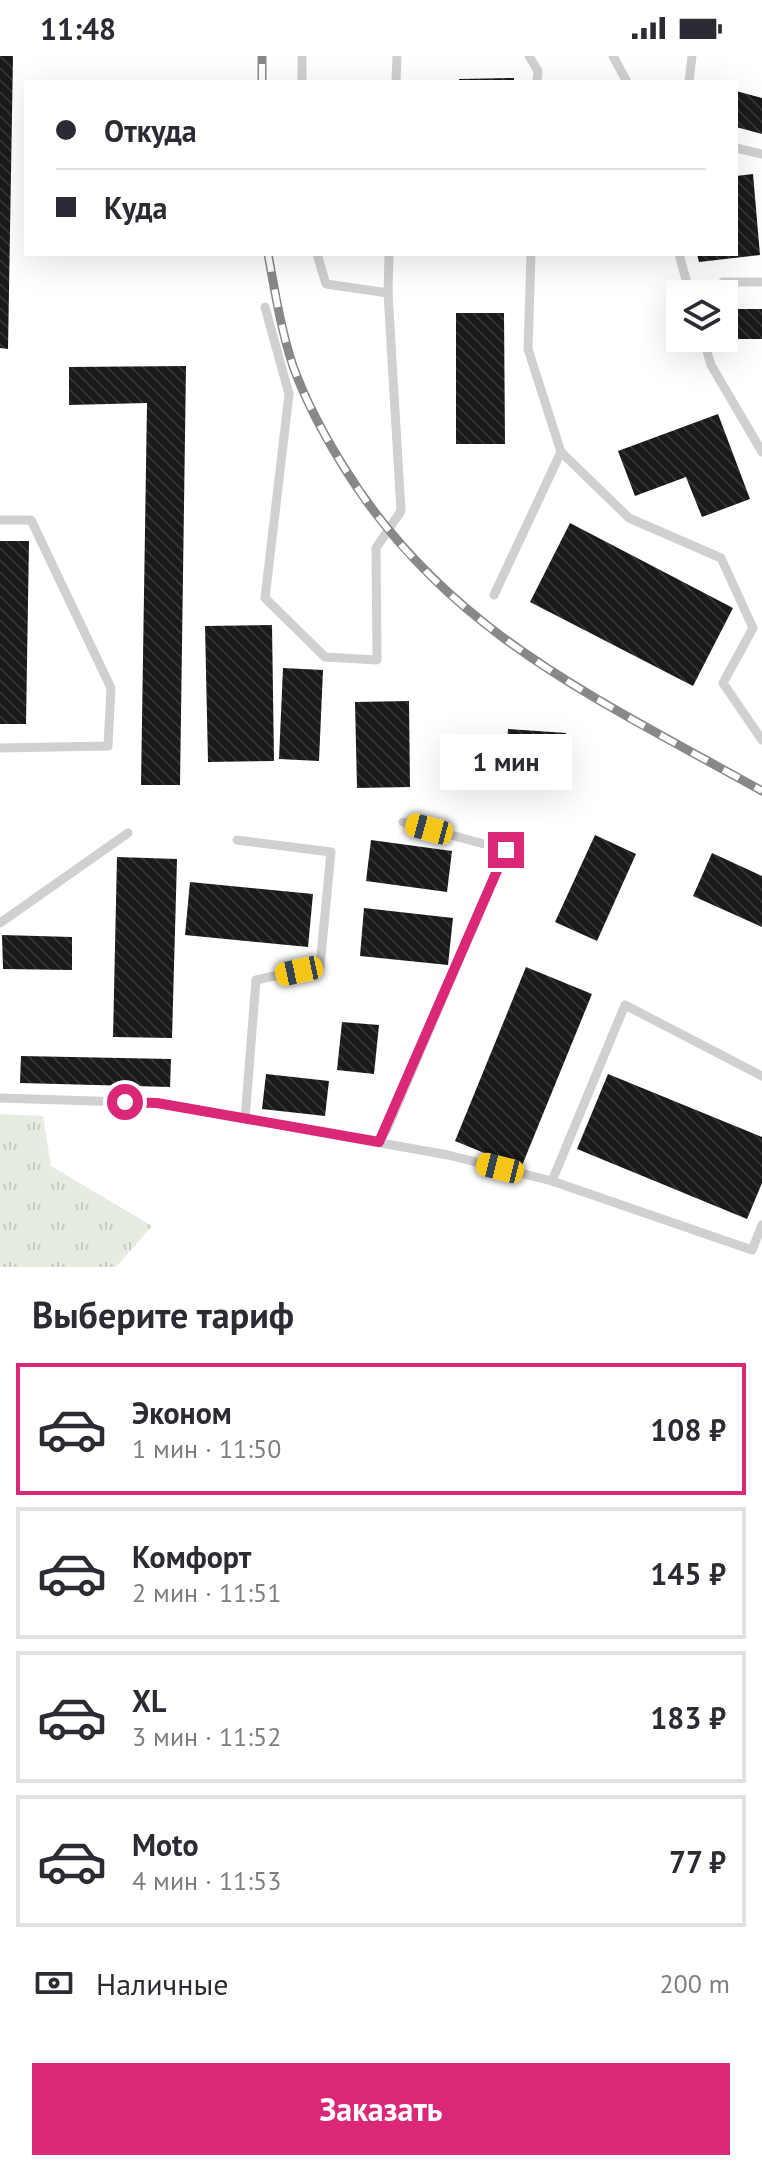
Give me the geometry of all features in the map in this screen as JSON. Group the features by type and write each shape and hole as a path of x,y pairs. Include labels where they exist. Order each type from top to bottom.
{"lane":[{"path":"302,56 302,80"},
{"path":"396,80 397,56"},
{"path":"529,56 538,71 537,80"},
{"path":"613,56 626,80"},
{"path":"689,80 692,56"},
{"path":"738,148 762,154"},
{"path":"318,256 326,284 388,293"},
{"path":"265,307 289,394 265,598 325,657 377,660 376,548 401,511 388,293 389,256"},
{"path":"531,256 528,349 561,452 629,518 721,558 753,628 723,683 762,740"},
{"path":"680,256 686,280"},
{"path":"738,282 762,282"},
{"path":"707,352 711,365 762,452"},
{"path":"494,595 561,452"},
{"path":"0,520 31,520 111,688 108,746 0,748"},
{"path":"379,1142 506,850 403,822"},
{"path":"0,923 128,833"},
{"path":"237,840 331,852 320,966 256,980 245,1119"},
{"path":"552,1181 625,1005 762,1076"},
{"path":"0,1098 157,1103 448,1155 552,1181 752,1250 762,1225"}],"green space":[{"path":"0,1114 43,1116 51,1166 152,1226 116,1267 0,1267"}],"building":[{"path":"0,56 13,56 8,349 0,348"},
{"path":"514,78 514,80 459,80"},
{"path":"738,92 762,98 762,134 738,128"},
{"path":"753,174 760,255 699,262 698,256 738,256 738,176"},
{"path":"738,309 762,309 762,339 738,339"},
{"path":"456,313 504,313 505,444 456,444"},
{"path":"186,366 180,785 141,785 147,403 69,405 69,367"},
{"path":"718,414 750,499 702,517 686,477 635,496 618,451"},
{"path":"570,523 733,608 693,686 530,602"},
{"path":"0,541 29,541 26,724 0,724"},
{"path":"272,625 274,761 208,762 205,626"},
{"path":"283,668 323,670 319,761 279,759"},
{"path":"409,701 410,787 357,788 355,702"},
{"path":"508,729 566,733 564,774 505,770"},
{"path":"595,835 636,854 597,941 555,922"},
{"path":"371,840 452,851 447,892 366,881"},
{"path":"712,853 762,876 762,927 693,896"},
{"path":"117,857 177,859 172,1038 113,1037"},
{"path":"190,882 313,894 308,947 185,935"},
{"path":"364,908 453,918 448,965 360,956"},
{"path":"2,935 72,937 72,970 3,969"},
{"path":"526,967 592,994 521,1168 455,1141"},
{"path":"342,1022 379,1025 374,1074 337,1070"},
{"path":"21,1056 171,1059 170,1087 20,1083"},
{"path":"266,1074 329,1081 325,1116 262,1109"},
{"path":"608,1074 762,1137 762,1183 747,1219 577,1149"}],"railway":[{"path":"262,56 262,80"},
{"path":"268,256 289,352 316,419 345,469 386,526 430,576 479,619 531,657 586,692 762,791"}],"route":[{"path":"125,1102 157,1103 379,1142 506,850"}]}
